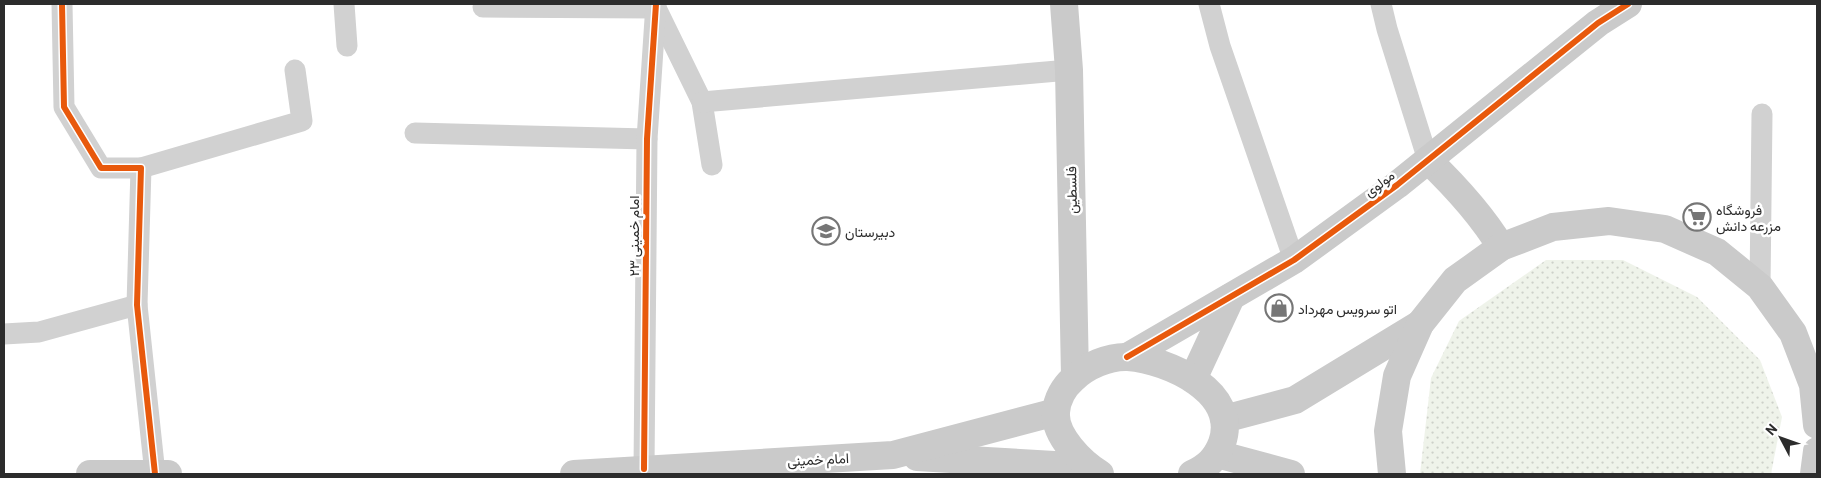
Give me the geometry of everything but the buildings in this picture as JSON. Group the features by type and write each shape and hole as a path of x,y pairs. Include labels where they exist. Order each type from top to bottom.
{"main road":[{"name":"فلسطین","path":"1064,4 1068,70 1075,376"},
{"name":"مولوی","path":"1126,357 1294,260 1428,160 1598,22 1628,4"},
{"path":"1428,160 1457,187 1488,226 1501,247"},
{"path":"1392,474 1388,431 1396,376 1420,324 1455,280 1501,247 1553,227 1609,221 1665,229 1717,252 1760,287 1793,332 1816,395 1817,425"},
{"path":"1193,379 1231,297"},
{"path":"1224,419 1295,400 1420,324"},
{"path":"1095,471 1072,452 1060,429 1056,412 1063,388 1081,371 1103,361 1126,357 1169,366 1193,379 1217,404 1224,419 1225,433 1218,454 1206,468 1192,474"},
{"name":"امام خمینی","path":"574,474 644,469 895,465 1056,412"},
{"path":"1814,474 1817,451"},
{"path":"1218,454 1291,474"},
{"path":"895,465 1095,471"},
{"path":"90,474 168,474"}],"street":[{"path":"62,4 64,108 101,168 141,168 302,121 295,70"},
{"path":"344,4 347,46"},
{"path":"1209,4 1220,46 1294,260"},
{"path":"1381,4 1428,160"},
{"path":"483,8 656,6 702,102 712,165"},
{"name":"امام خمینی ۲۳","path":"644,469 647,139 656,6"},
{"path":"702,102 1068,70"},
{"path":"1760,287 1762,114"},
{"path":"415,134 647,139"},
{"path":"141,168 137,305 155,474"},
{"path":"4,334 39,332 137,305"}],"shaded area":[{"path":"1546,260 1623,260 1697,297 1760,360 1782,417 1771,474 1420,474 1431,378 1459,321"}],"cycle path":[{"path":"62,4 64,107 101,168 141,168 137,305 155,474"},
{"path":"644,469 647,139 656,4"},
{"path":"1127,357 1294,260 1397,185 1598,23 1628,4"}],"place":[{"name":"فروشگاه مزرعه دانش","path":"1697,217"},
{"name":"دبیرستان","path":"826,231"},
{"name":"اتو سرویس مهرداد","path":"1279,308"}]}
